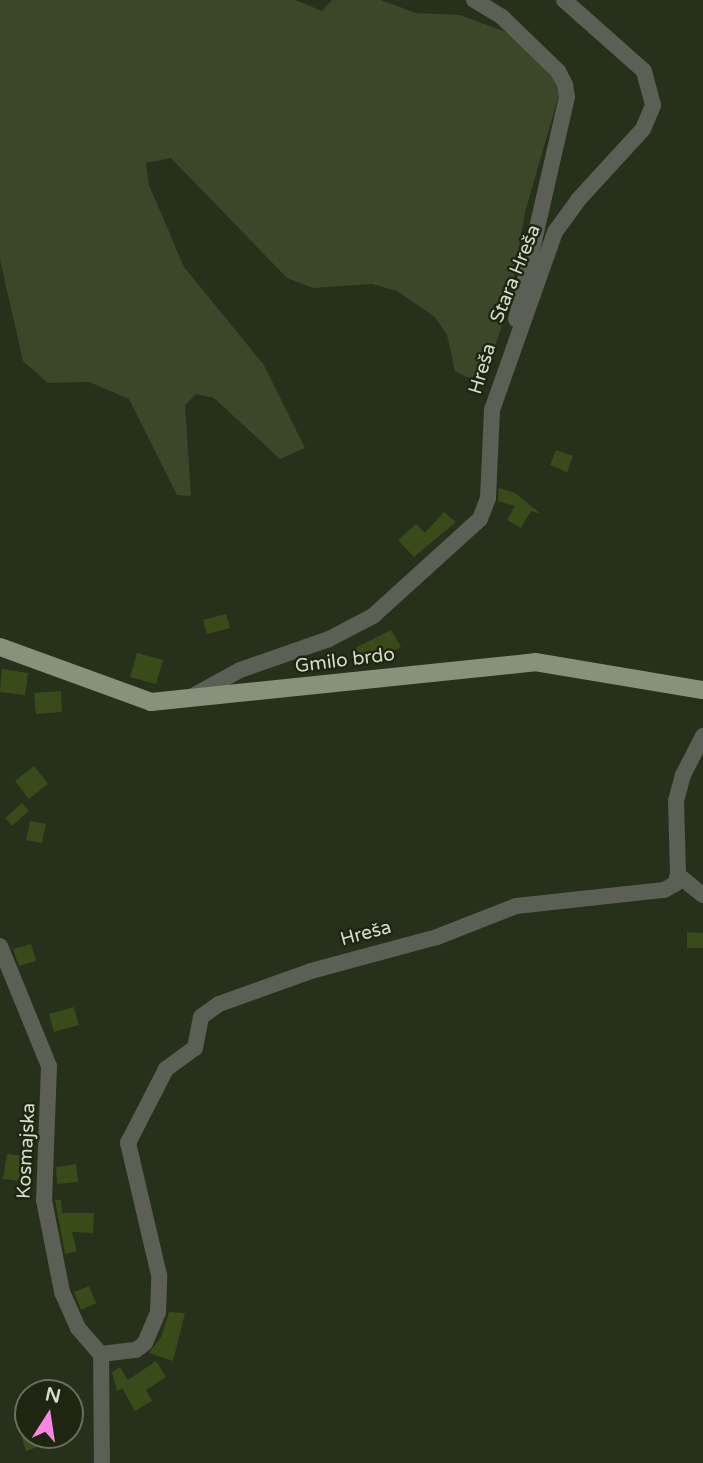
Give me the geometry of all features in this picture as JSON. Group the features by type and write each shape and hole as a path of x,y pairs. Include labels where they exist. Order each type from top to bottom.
{"main road":[{"name":"Gmilo brdo","path":"0,648 130,698 150,702 183,701 535,662 703,690"}],"street":[{"name":"Stara Hreša","path":"474,0 502,17 558,71 567,97 520,287 514,339"},
{"name":"Stara Hreša","path":"514,339 555,232 578,200 643,129 653,106 644,71 564,0"},
{"name":"Hreša","path":"183,701 240,670 329,639 373,616 472,530 488,498 492,410 514,339"},
{"path":"703,736 682,775 676,801 678,875 703,895"},
{"name":"Hreša","path":"101,1354 136,1350 145,1343 161,1298 159,1275 129,1159 131,1133 166,1069 195,1048 201,1017 219,1004 323,968 437,937 516,906 655,893 675,884 678,875"},
{"name":"Kosmajska","path":"0,946 49,1066 44,1200 62,1292 78,1328 101,1354"},
{"path":"101,1354 102,1463"}],"green space":[{"path":"0,0 295,0 322,11 332,0 381,0 416,13 460,15 506,32 552,75 559,95 525,212 510,301 482,385 455,371 447,335 435,317 397,291 372,284 313,288 287,278 171,158 146,163 149,185 184,267 264,365 305,448 280,459 214,398 196,394 185,405 191,496 177,495 129,399 89,382 48,383 23,361 0,260"}],"building":[{"path":"556,450 573,456 567,472 550,465"},
{"path":"499,488 515,493 541,514 531,511 521,528 507,520 515,506 498,501"},
{"path":"444,512 456,522 414,557 398,540 416,524 425,533"},
{"path":"226,614 230,628 207,634 203,620"},
{"path":"391,630 401,647 366,665 355,648"},
{"path":"137,653 163,660 156,684 130,677"},
{"path":"2,669 28,673 25,695 0,692"},
{"path":"61,691 62,712 36,714 34,693"},
{"path":"34,766 48,784 29,799 15,781"},
{"path":"22,803 29,811 12,826 5,818"},
{"path":"30,821 46,824 42,843 26,840"},
{"path":"687,932 703,933 703,948 687,948"},
{"path":"31,944 36,961 19,966 13,949"},
{"path":"74,1007 79,1025 54,1032 49,1014"},
{"path":"7,1154 24,1156 21,1181 3,1179"},
{"path":"76,1164 78,1182 57,1184 56,1167"},
{"path":"55,1200 61,1200 62,1213 94,1213 93,1233 72,1232 77,1251 65,1254"},
{"path":"89,1286 96,1303 81,1310 74,1292"},
{"path":"169,1312 185,1313 173,1361 149,1353 161,1337"},
{"path":"156,1361 166,1377 146,1390 152,1401 135,1411 122,1388 117,1391 112,1372 120,1367 128,1380"}]}
